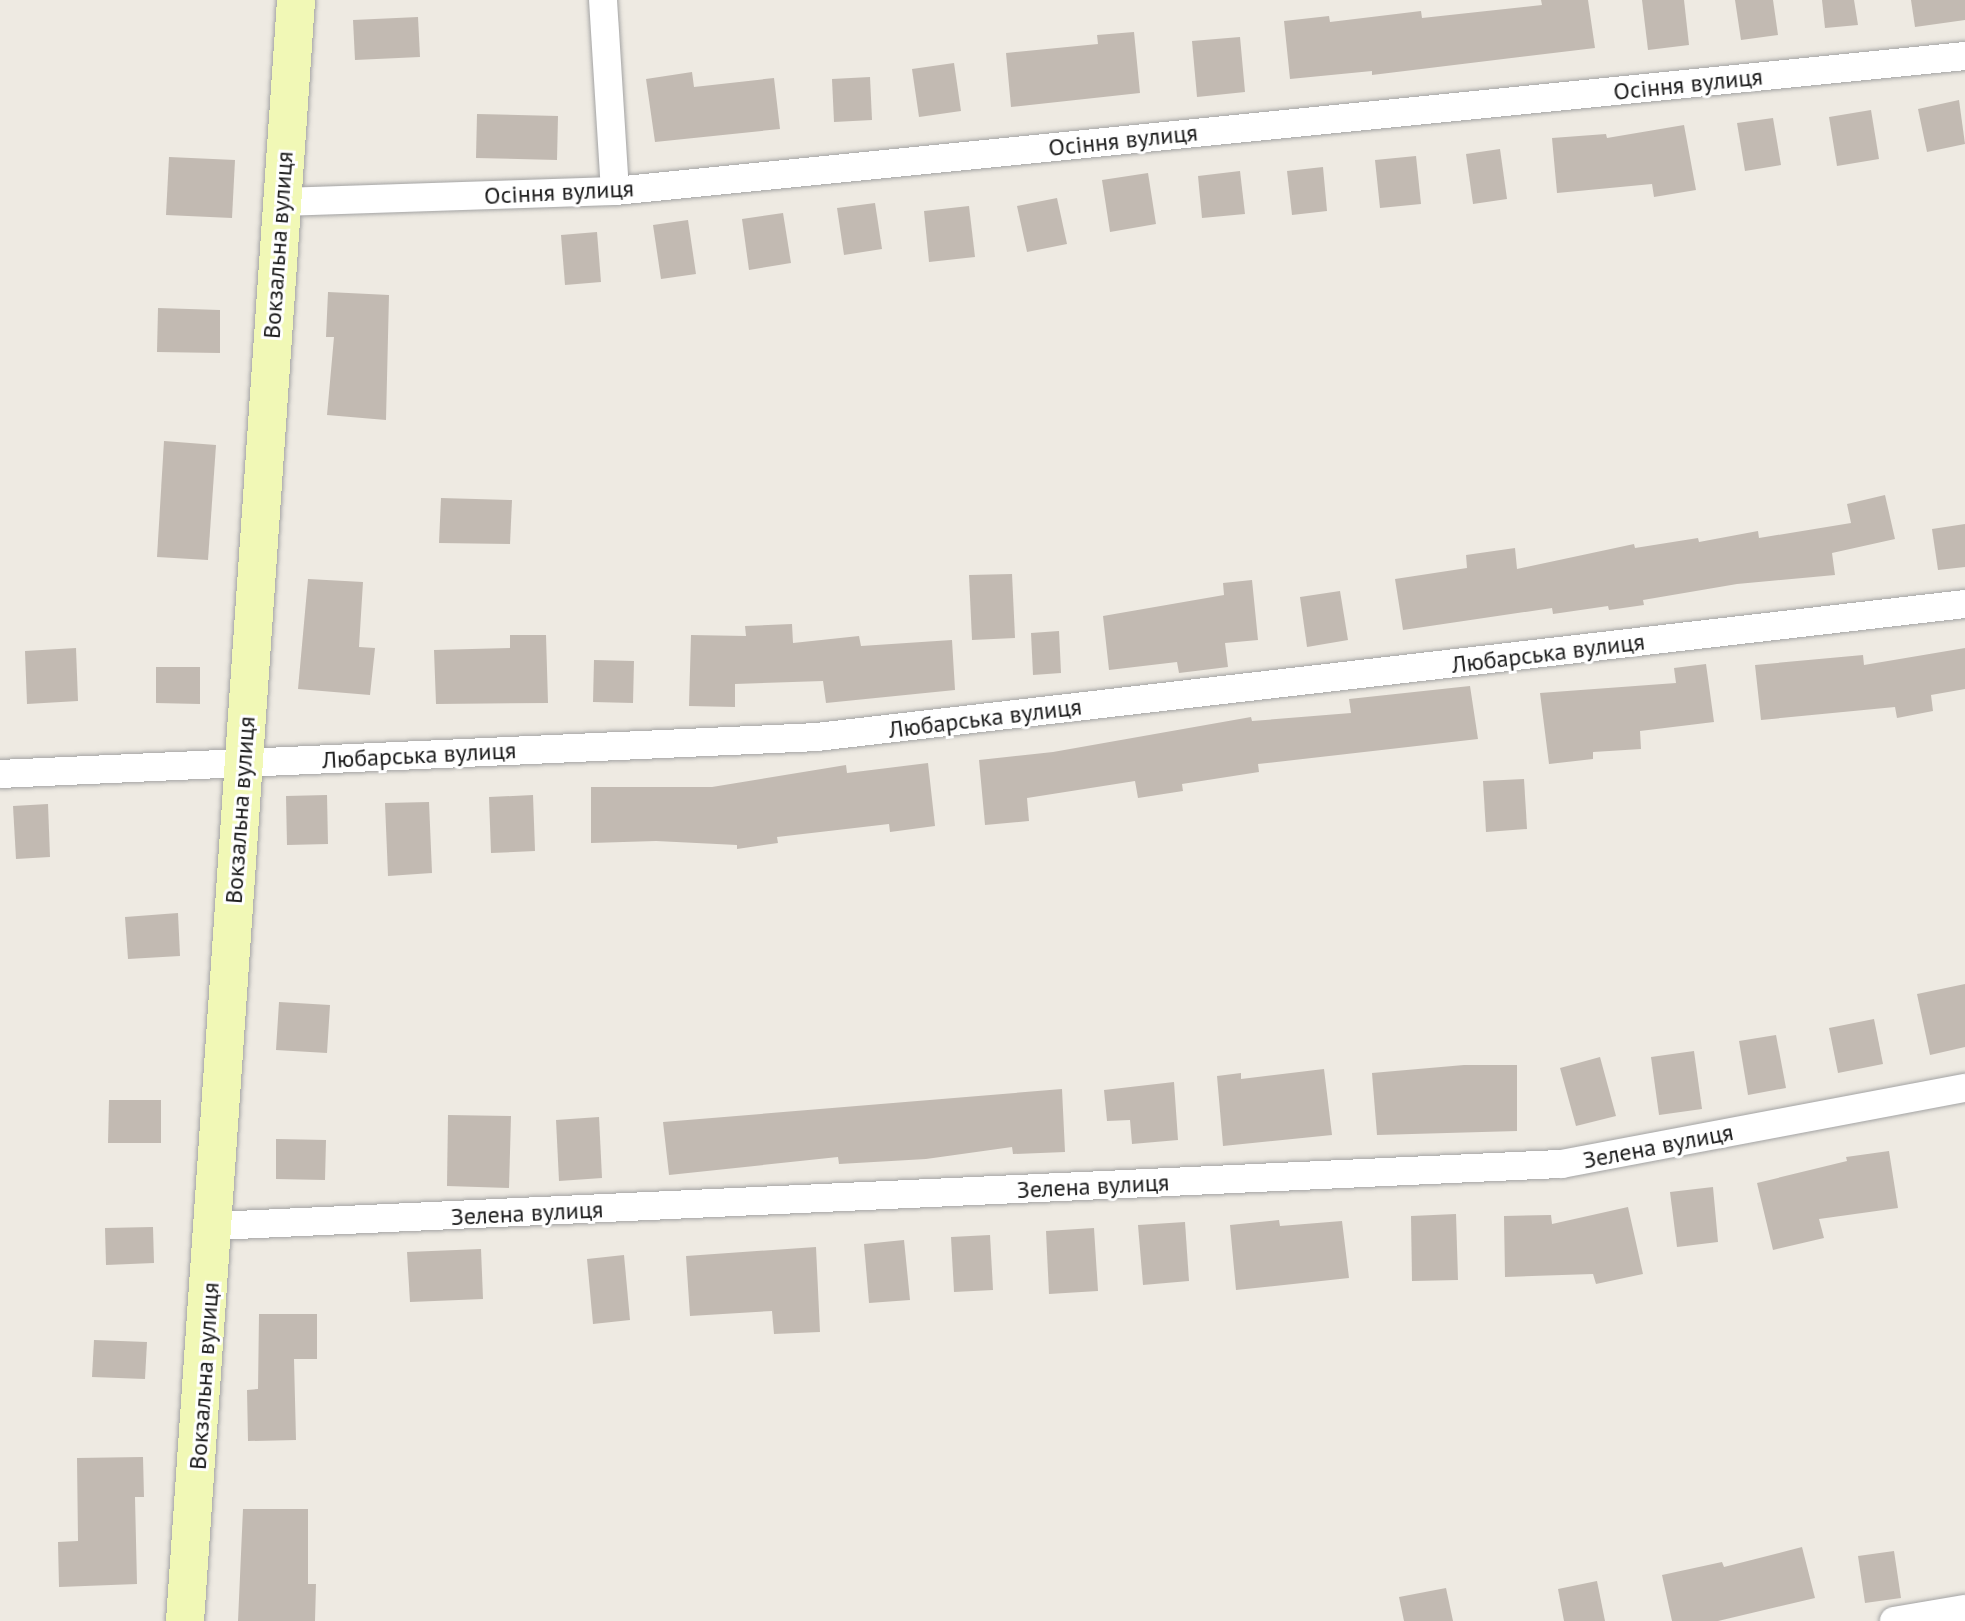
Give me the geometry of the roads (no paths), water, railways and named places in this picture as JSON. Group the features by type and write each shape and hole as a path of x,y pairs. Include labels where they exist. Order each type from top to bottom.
{"main road":[{"name":"Вокзальна вулиця","path":"185,1621 215,1226 280,202 296,0"}],"street":[{"path":"603,0 615,191"},
{"name":"Осіння вулиця","path":"280,202 615,191 1965,56"},
{"name":"Любарська вулиця","path":"0,774 817,737 1965,604"},
{"name":"Зелена вулиця","path":"215,1226 1562,1164 1965,1088"},
{"path":"1894,1621 1965,1609"}]}
